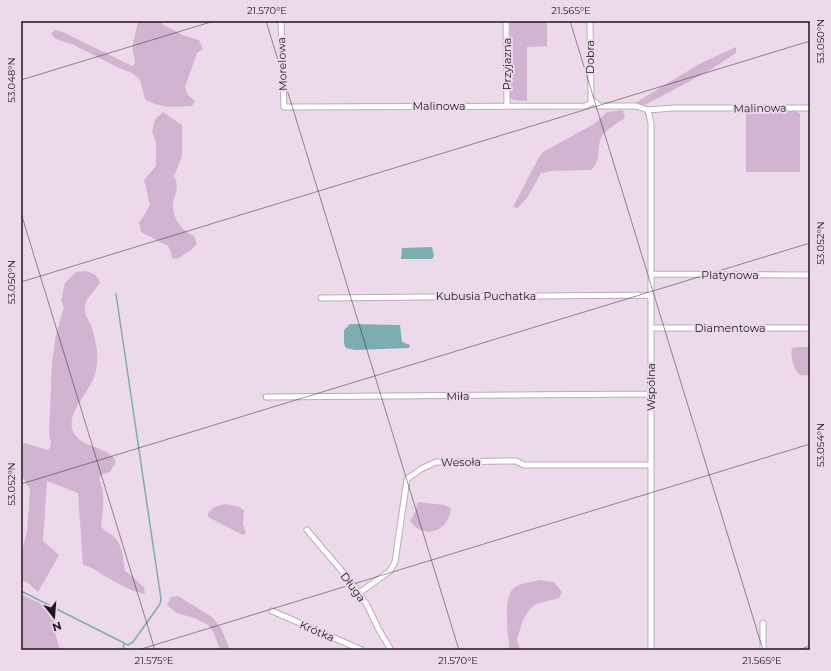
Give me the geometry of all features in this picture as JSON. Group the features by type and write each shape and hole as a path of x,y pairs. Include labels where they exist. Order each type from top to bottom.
{"street":[{"name":"Morelowa","path":"281,21 284,107"},
{"name":"Przyjazna","path":"506,21 507,106"},
{"name":"Dobra","path":"590,21 590,93 593,102"},
{"name":"Malinowa","path":"284,107 584,106 593,102 599,106 636,106 648,110 673,108 810,108"},
{"name":"Wspólna","path":"648,110 651,123 651,650"},
{"name":"Platynowa","path":"651,274 810,275"},
{"name":"Kubusia Puchatka","path":"321,298 651,295"},
{"name":"Diamentowa","path":"651,328 810,328"},
{"name":"Miła","path":"266,397 651,394"},
{"name":"Wesoła","path":"359,593 390,570 395,562 407,479 421,469 436,462 516,461 524,465 651,465"},
{"name":"Długa","path":"307,530 359,593 391,650"},
{"name":"Krótka","path":"272,611 362,650"},
{"path":"763,623 763,650"}],"shaded area":[{"path":"138,21 161,21 162,24 185,36 199,40 203,49 197,53 185,87 188,95 195,101 192,106 168,107 145,99 140,80 132,73 74,45 56,39 51,34 55,30 63,32 132,66 135,64 133,47"},
{"path":"510,21 547,21 547,46 527,47 527,101 513,100 510,98"},
{"path":"736,47 736,53 707,72 645,105 635,103 701,63"},
{"path":"623,110 625,118 601,137 597,160 591,170 552,171 541,173 527,198 518,208 513,207 543,152 594,124 607,112"},
{"path":"749,111 796,111 800,114 800,172 746,172 746,114"},
{"path":"163,112 182,125 182,157 174,176 177,189 173,207 177,221 182,228 194,236 197,244 177,259 172,258 168,246 141,232 139,222 150,205 144,180 156,166 156,143 152,131 155,119"},
{"path":"432,247 434,256 432,259 401,259 402,248"},
{"path":"86,271 96,275 100,282 85,305 86,314 95,338 97,365 94,378 73,416 73,431 82,441 108,453 116,462 110,472 103,474 99,478 103,490 101,526 119,543 125,571 144,587 145,594 126,588 83,565 78,493 47,481 43,541 59,555 38,592 28,583 21,580 21,556 27,531 30,489 22,473 21,444 25,443 47,450 50,448 51,442 49,434 52,361 56,335 64,307 61,301 65,283 76,272"},
{"path":"350,324 400,325 402,342 410,345 409,348 355,350 346,348 344,344 344,330"},
{"path":"810,347 810,375 800,375 794,367 792,348"},
{"path":"418,502 444,505 451,508 446,523 435,531 429,532 422,531 416,527 410,521"},
{"path":"226,504 239,507 244,510 243,524 246,533 243,535 208,517 208,513 214,507"},
{"path":"539,580 554,582 562,592 559,598 536,604 530,609 523,620 517,639 520,650 509,650 507,607 511,592 515,587"},
{"path":"21,594 56,611 56,622 54,629 60,650 21,650"},
{"path":"178,596 212,617 221,628 230,650 220,650 214,633 208,625 194,618 177,613 167,605 171,597"}],"waterway":[{"path":"21,591 128,645 133,642 160,604 161,599 116,294"},
{"path":"123,650 124,644"}]}
